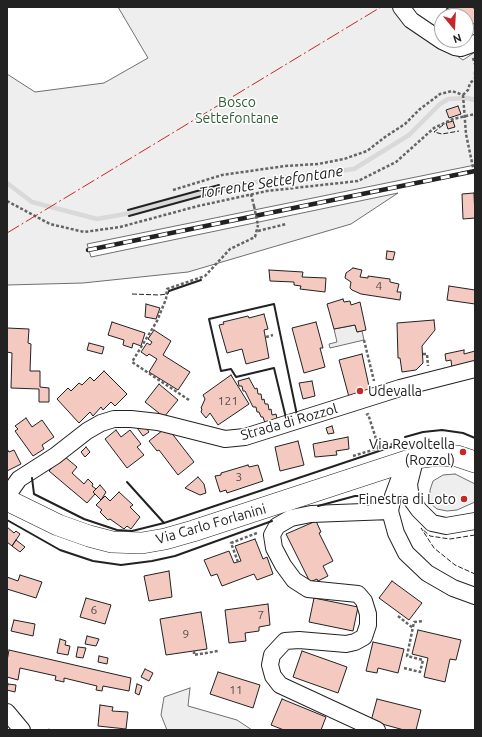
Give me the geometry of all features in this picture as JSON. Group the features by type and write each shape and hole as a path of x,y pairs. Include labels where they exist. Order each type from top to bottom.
{"main road":[{"name":"Via Carlo Forlanini","path":"7,500 58,524 89,536 112,542 142,543 179,535 416,458 438,455 457,456 475,462"}],"street":[{"path":"401,7 411,20 442,41 461,48 475,43"},
{"name":"Strada di Rozzol","path":"7,496 19,479 55,456 87,431 101,423 114,419 158,422 225,439 245,437 400,388 475,369"},
{"path":"416,458 400,477 390,511 393,527 406,553 427,573 453,588 475,596"},
{"path":"416,458 408,484 411,499 419,510 432,523 446,526 462,525 475,521"},
{"path":"377,730 280,684 273,676 270,665 272,655 285,641 298,640 346,644 355,642 364,637 368,625 368,614 364,601 358,594 308,589 294,580 283,565 274,548 272,535 277,526 291,518 311,514 390,511"},
{"path":"345,512 393,527"},
{"path":"7,712 20,729"}],"path":[{"path":"474,172 464,116 463,95 468,90 470,83 475,79 475,71"},
{"path":"173,190 222,175 285,166 318,164 344,159 367,151 405,124 420,109 440,94 452,91 463,95"},
{"path":"7,201 50,224 84,232 120,227 198,206 251,194 358,181 396,162 434,128 453,119 475,114"},
{"path":"189,400 132,362 157,321 166,298 167,289 205,276 230,249 255,237 258,231 258,225 251,194"},
{"path":"258,231 286,224"},
{"path":"266,337 273,335"},
{"path":"364,340 377,395"},
{"path":"360,401 365,415 368,414 380,448"},
{"path":"353,456 393,444"},
{"path":"238,562 231,543 255,534"},
{"path":"398,616 413,628"},
{"path":"404,668 420,672 423,660 407,656 414,622 424,621"},
{"path":"194,651 194,655 218,651"}],"green space":[{"name":"Bosco Settefontane","path":"118,7 396,7 414,27 434,40 434,48 445,48 463,60 475,52 475,165 87,244 91,257 398,193 351,224 188,272 83,283 7,285 7,74 35,92 104,83 148,58"},
{"path":"455,474 475,484 475,502 457,510 447,511 437,509 430,503 430,490 433,481 443,475"},
{"path":"190,688 188,706 237,720 252,730 167,730 161,715 164,697"}],"shaded area":[{"path":"355,325 357,332 362,331 364,340 330,348 329,344 337,342 334,329"}],"building":[{"path":"473,7 474,8 448,8"},
{"path":"474,8 475,10 474,24"},
{"path":"458,106 461,114 449,118 446,110"},
{"path":"453,121 455,127 448,129 446,123"},
{"path":"474,193 475,218 463,219 462,194"},
{"path":"387,251 395,252 393,260 386,259"},
{"path":"353,268 362,270 360,277 368,278 368,276 390,279 390,282 399,284 397,292 401,292 400,300 361,294 352,290 350,288 351,282 345,278 346,273"},
{"path":"269,270 303,272 302,277 326,278 325,292 300,289 301,286 294,285 294,282 270,281"},
{"path":"449,286 475,290 475,304 447,300"},
{"path":"343,299 344,302 350,301 351,305 360,302 366,330 357,332 355,325 334,329 327,304"},
{"path":"146,304 160,308 156,319 145,317"},
{"path":"264,314 268,329 264,330 269,358 246,364 242,349 227,353 219,325 224,324 223,322"},
{"path":"434,320 435,330 422,346 423,363 416,370 402,372 400,358 398,358 397,323"},
{"path":"112,322 145,333 141,346 133,343 132,348 123,345 124,340 108,335"},
{"path":"316,322 323,348 320,348 325,367 304,373 292,328"},
{"path":"7,328 29,329 28,343 31,344 30,371 40,371 40,387 49,388 49,402 39,402 39,389 11,388 12,353 7,352"},
{"path":"154,330 171,341 163,355 190,372 178,390 149,372 157,359 149,354 147,356 141,352 147,343 150,345 152,342 148,339"},
{"path":"89,343 104,347 102,354 87,350"},
{"path":"464,350 464,354 475,351 475,364 452,369 451,360 446,361 445,354"},
{"path":"362,354 370,391 349,397 339,360"},
{"path":"104,371 127,394 115,406 111,402 103,410 101,407 93,416 90,412 79,423 57,399 68,388 71,391 79,383 82,385 90,377 94,381"},
{"path":"231,375 249,404 218,425 210,413 206,418 201,412 205,399 203,395"},
{"path":"249,378 255,389 257,388 258,394 261,394 262,400 264,399 265,404 268,404 272,415 276,414 278,423 266,426 263,417 261,417 259,412 257,412 256,407 253,407 245,391 243,391 242,386 239,386 238,381"},
{"path":"312,381 315,396 303,399 299,383"},
{"path":"159,384 178,400 164,417 145,402"},
{"path":"26,418 32,427 42,420 54,437 42,445 44,449 33,456 15,431 18,429 15,426"},
{"path":"135,425 145,426 149,432 143,436"},
{"path":"332,426 334,433 328,434 326,428"},
{"path":"167,427 194,462 178,475 159,450 157,451 149,441"},
{"path":"116,430 121,437 130,430 141,444 137,447 144,455 127,468 105,439"},
{"path":"348,437 349,449 336,451 337,455 315,457 313,444"},
{"path":"298,441 304,465 280,471 275,447"},
{"path":"86,447 90,452 85,457 81,452"},
{"path":"7,449 9,452 14,450 21,464 7,471"},
{"path":"64,456 77,467 72,473 84,484 88,479 93,484 92,486 96,489 93,492 95,494 87,503 49,471"},
{"path":"248,465 249,467 258,465 263,481 227,493 226,490 220,492 215,476"},
{"path":"198,477 204,484 206,493 200,495 185,488"},
{"path":"100,485 106,492 101,500 93,492"},
{"path":"119,492 133,505 130,507 140,517 131,529 127,526 124,529 110,519 108,520 100,512 102,510 96,505 105,496 110,501"},
{"path":"316,521 321,532 319,533 333,561 323,566 328,576 318,581 317,579 310,582 286,534"},
{"path":"7,527 14,533 16,531 20,534 12,546 7,542"},
{"path":"255,539 263,559 267,557 273,574 257,580 254,574 222,586 217,574 211,576 204,560 229,551 234,563 241,561 235,546"},
{"path":"16,540 25,547 20,552 12,546"},
{"path":"169,571 172,597 149,601 144,576"},
{"path":"20,575 42,582 36,598 7,589 7,577 18,581"},
{"path":"392,581 422,603 409,620 379,598"},
{"path":"86,598 111,605 105,624 80,617"},
{"path":"314,598 358,607 353,631 309,622"},
{"path":"268,604 270,625 259,627 259,631 245,633 246,641 229,643 225,610"},
{"path":"201,612 207,649 166,655 160,619"},
{"path":"14,620 35,624 33,636 11,631"},
{"path":"418,630 461,640 456,660 450,659 445,682 424,677 428,658 412,654"},
{"path":"87,636 99,639 96,646 85,644"},
{"path":"60,639 66,641 65,645 70,646 68,655 57,653"},
{"path":"373,642 404,649 398,673 378,668 377,673 366,671"},
{"path":"78,647 86,648 83,658 76,657"},
{"path":"9,650 131,678 129,691 103,686 102,691 96,690 97,686 64,678 64,682 55,680 56,676 20,668 18,680 7,677"},
{"path":"302,651 347,667 338,693 293,677"},
{"path":"99,656 108,658 107,664 98,662"},
{"path":"145,669 153,673 149,681 141,677"},
{"path":"218,672 260,685 253,708 210,694"},
{"path":"8,684 16,685 15,692 7,690"},
{"path":"137,684 142,686 139,695 135,693"},
{"path":"282,699 326,717 321,730 284,730 271,725"},
{"path":"377,699 421,710 416,730 404,730 371,721"},
{"path":"100,705 113,707 112,711 128,712 126,729 98,726"}],"waterway":[{"name":"Torrente Settefontane","path":"7,183 32,202 97,219 125,214 220,188 354,169 409,135 440,104 448,99 467,98 475,100"}],"railway":[{"path":"88,250 475,171"}],"fence":[{"path":"443,125 434,132 442,134 459,131"},
{"path":"132,294 159,295 168,294 169,291"},
{"path":"475,535 450,539 430,536 421,528 434,548 455,565 475,574"}],"wall":[{"path":"128,210 219,185"},
{"path":"129,216 220,191"},
{"path":"169,291 201,280"},
{"path":"286,418 274,368 236,377 231,369 221,371 209,319 274,304 297,415"},
{"path":"405,437 423,432 442,430 463,433 475,438"},
{"path":"127,482 164,523 391,447"},
{"path":"32,478 34,494 84,519 117,530 132,531 164,523"},
{"path":"318,506 355,496 363,496 367,500 368,505"},
{"path":"7,520 60,550 93,561 121,565 175,556 272,521"}],"power":[{"path":"7,233 381,7"}],"place":[{"name":"Udevalla","path":"360,391"},
{"name":"Via Revoltella (Rozzol)","path":"463,452"},
{"name":"Finestra di Loto","path":"464,499"}]}
